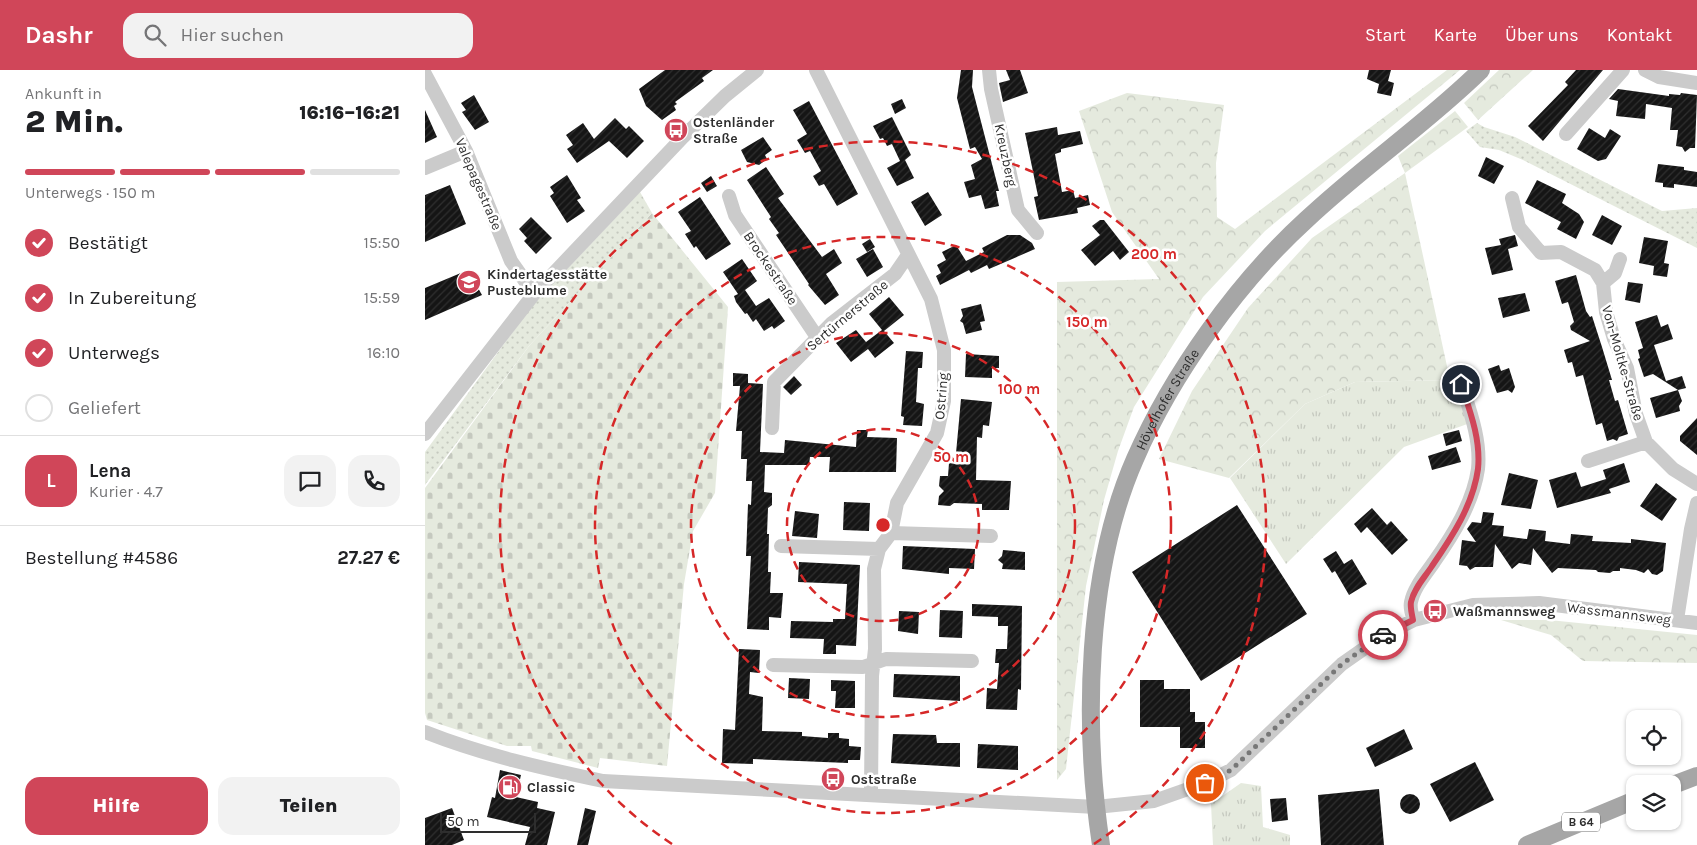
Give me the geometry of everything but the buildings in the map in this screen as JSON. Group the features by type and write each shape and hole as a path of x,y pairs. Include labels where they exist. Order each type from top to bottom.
{"main road":[{"name":"Hövelhofer Straße","path":"1101,845 1091,757 1092,673 1099,589 1117,508 1135,458 1175,382 1233,296 1305,220 1452,99 1481,70"},
{"path":"1681,782 1697,776"},
{"name":"B 64","path":"1527,845 1626,804"}],"street":[{"path":"425,434 534,294 683,137 725,96 757,70"},
{"name":"Ostring","path":"816,70 931,299 944,350 944,401 937,433 897,502 891,533 879,549 874,569 875,662 872,676 871,794"},
{"name":"Kreuzberg","path":"989,70 991,89 1018,210 1037,233"},
{"path":"1566,134 1623,70"},
{"path":"1645,70 1659,77 1697,83"},
{"name":"Valepagestraße","path":"425,74 467,151 511,261 534,294"},
{"path":"425,168 467,151"},
{"name":"Brockestraße","path":"729,196 735,214 817,336"},
{"path":"1512,198 1519,227 1541,253 1561,252 1595,270 1603,283 1615,273 1620,259"},
{"name":"Sertürnerstraße","path":"772,428 773,382 817,336 895,274 908,255"},
{"name":"Von-Moltke-Straße","path":"1603,283 1608,321 1627,368 1636,414 1647,442 1673,469 1697,484"},
{"path":"1413,620 1411,604 1414,592 1448,542 1469,504 1478,470 1478,443 1471,413 1461,384"},
{"path":"1588,461 1647,442"},
{"path":"1677,620 1691,529 1697,503"},
{"path":"891,533 991,536"},
{"path":"781,546 879,549"},
{"name":"Wassmannsweg","path":"1096,807 1154,801 1205,783 1231,770 1342,664 1382,636 1413,620 1473,605 1539,603 1697,623"},
{"path":"773,665 863,667 886,659 972,661"},
{"path":"425,732 480,752 526,765 603,781 1096,807"}],"green space":[{"path":"1447,70 1460,70 1265,231 1203,297 1134,407 1118,451 1104,500 1086,586 1066,769 1057,780 1057,282 1159,279 1112,212 1079,111 1127,93 1224,105 1216,163 1217,217 1235,229"},
{"path":"1499,70 1533,70 1478,120 1464,103"},
{"path":"1455,111 1468,127 1405,173 1398,156"},
{"path":"1477,123 1515,137 1662,211 1697,208 1697,248 1523,160 1499,150 1480,147 1466,131"},
{"path":"1405,173 1450,380 1355,382 1305,404 1229,478 1159,459 1192,391 1248,308 1312,238"},
{"path":"640,192 652,213 529,346 425,485 425,452 531,307"},
{"path":"652,213 728,307 715,493 693,531 684,584 667,766 600,758 598,768 532,751 531,746 507,746 427,720 425,713 425,488 529,346"},
{"path":"1450,380 1470,423 1404,447 1286,564 1230,478 1305,404 1355,382"},
{"path":"1501,620 1549,620 1697,635 1697,663 1583,661 1551,635"},
{"path":"1241,783 1261,786 1263,827 1290,835 1290,845 1213,845 1211,804"}],"way so far":[{"path":"1205,783 1231,770 1342,664 1362,648 1383,635"}],"place":[{"name":"Ostenländer Straße","path":"676,130"},
{"name":"Kindertagesstätte Pusteblume","path":"469,282"},
{"name":"Waßmannsweg","path":"1435,611"},
{"name":"Oststraße","path":"833,779"},
{"name":"Classic","path":"510,787"}],"route":[{"path":"1383,635 1413,620 1411,604 1414,592 1448,542 1469,504 1478,470 1478,443 1471,413 1461,384"}]}
